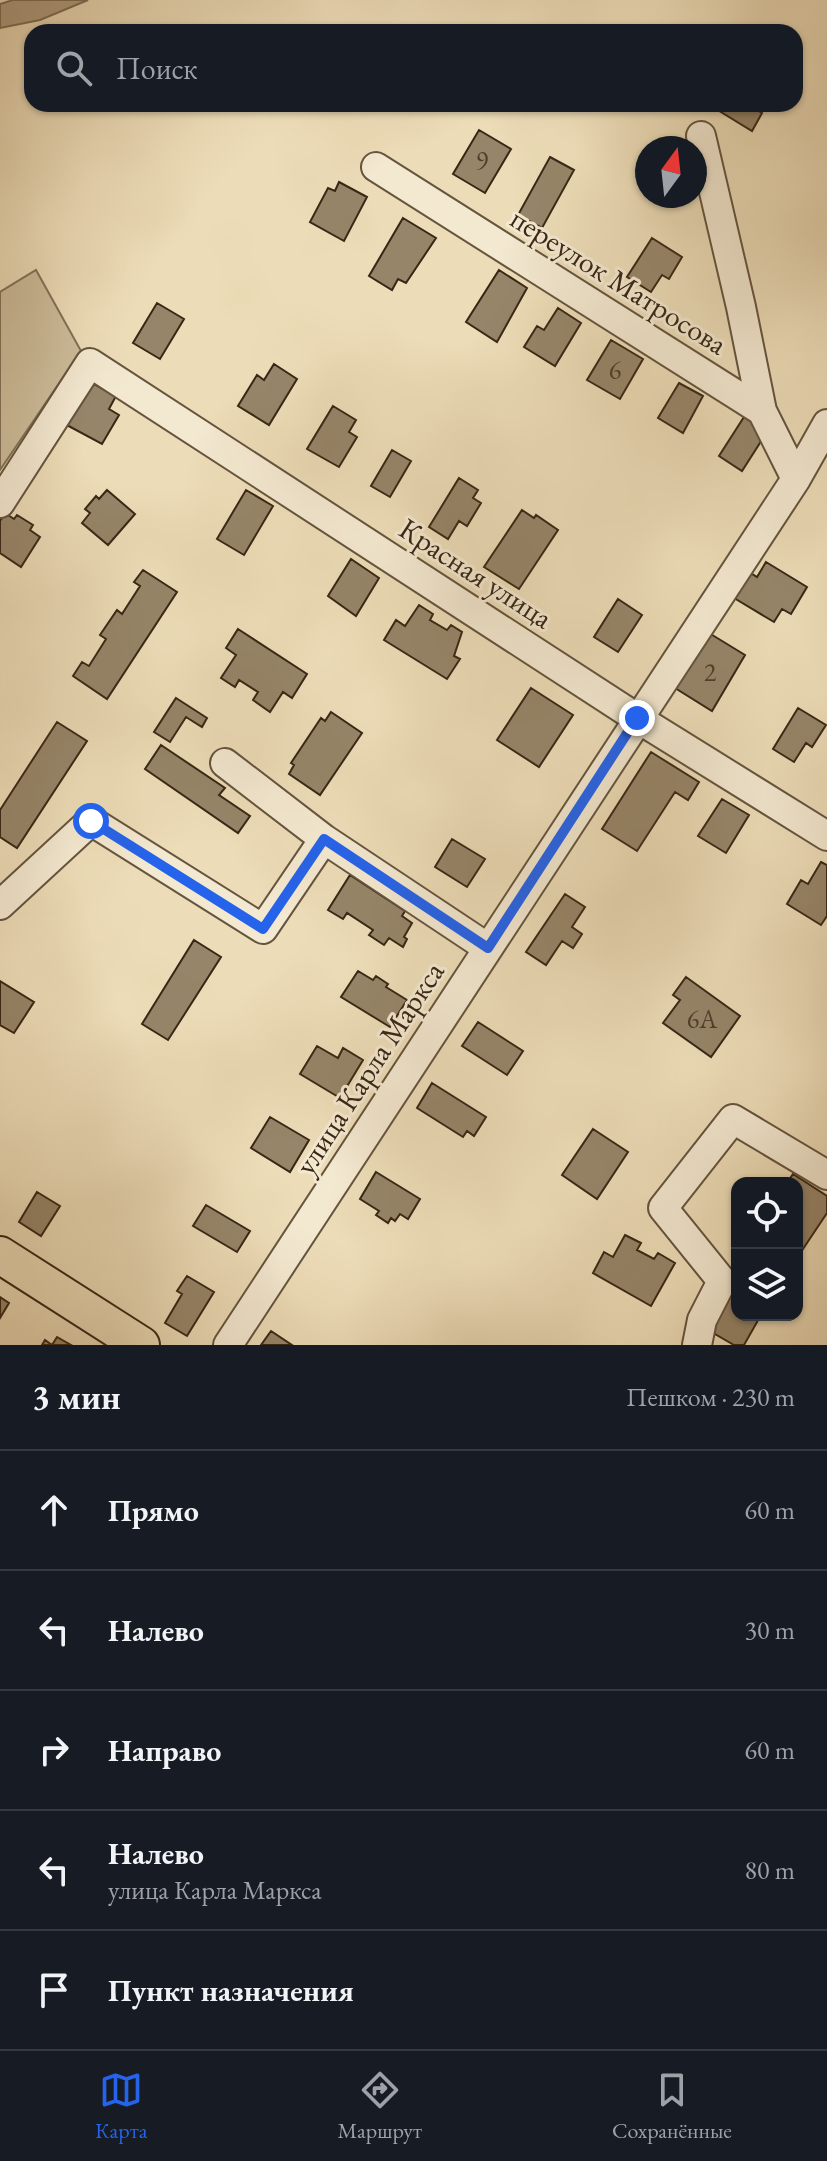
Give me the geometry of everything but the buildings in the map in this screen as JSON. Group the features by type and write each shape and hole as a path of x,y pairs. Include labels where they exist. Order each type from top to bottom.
{"main road":[{"path":"0,1255 141,1345"}],"street":[{"path":"707,162 762,411 796,479"},
{"name":"переулок Матросова","path":"376,167 762,411"},
{"name":"Красная улица","path":"0,503 90,363 637,718 827,836"},
{"name":"улица Карла Маркса","path":"228,1345 796,479 827,424"},
{"path":"225,763 324,839 488,948"},
{"path":"0,905 91,821 263,929 324,839"},
{"path":"697,1345 702,1320 722,1281 663,1208 733,1119 827,1175"}],"shaded area":[{"path":"13,0 88,0 40,20 0,28 0,4"},
{"path":"36,270 81,351 0,470 0,292"}],"route":[{"path":"91,821 263,929 324,839 488,948 637,718"}]}
